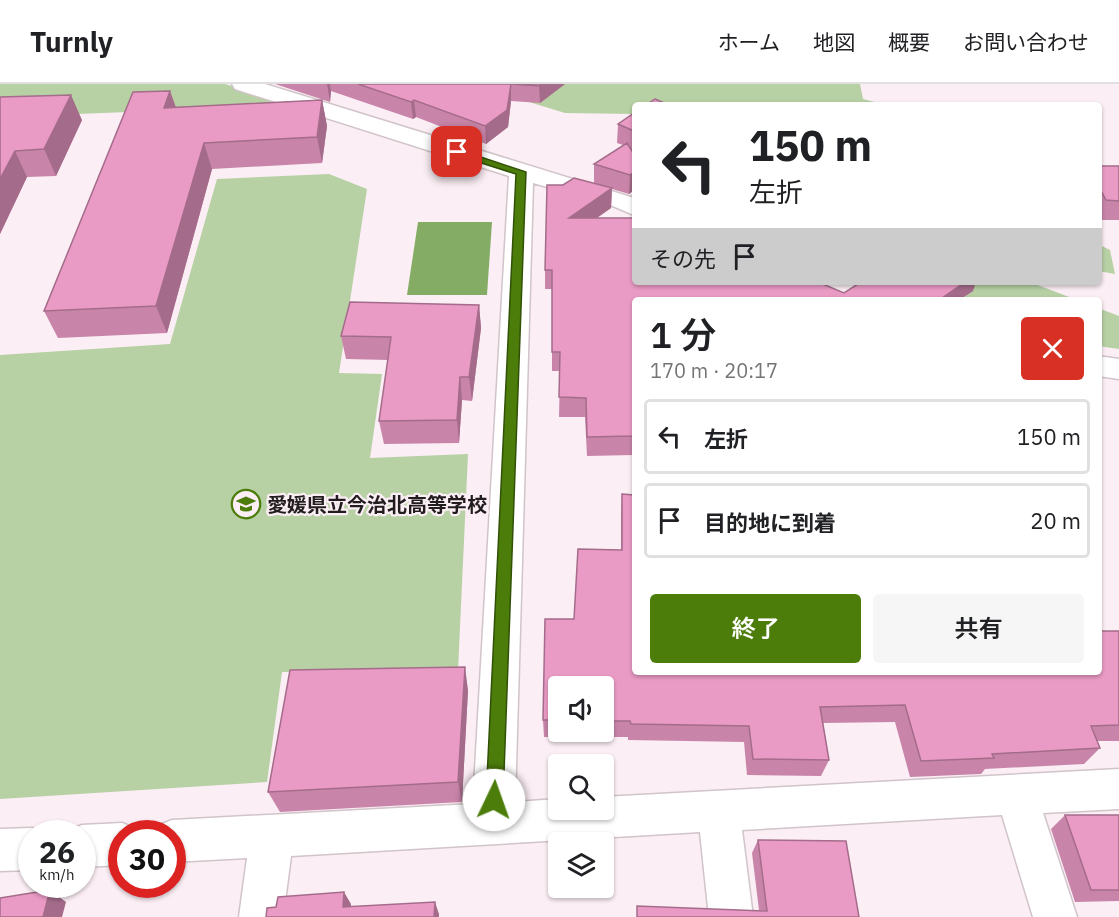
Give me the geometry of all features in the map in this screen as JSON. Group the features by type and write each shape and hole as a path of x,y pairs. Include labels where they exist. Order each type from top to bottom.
{"street":[{"path":"243,84 521,172 617,199 632,207"},
{"path":"494,823 521,172"},
{"path":"186,840 1119,789"},
{"path":"1017,795 1055,917"},
{"path":"719,810 731,917"},
{"path":"261,917 272,835"},
{"path":"0,850 18,849"}],"shaded area":[{"path":"0,84 225,84 283,102 279,106 0,117"},
{"path":"471,84 860,84 863,99 874,102 632,102 632,114 565,113"},
{"path":"329,174 367,189 339,373 382,374 370,458 468,454 458,670 282,672 267,782 0,799 0,355 170,344 217,179"},
{"path":"418,222 492,222 487,295 407,295"},
{"path":"1102,246 1110,250 1115,274 1102,272"},
{"path":"860,285 1038,285 1069,297 890,297"},
{"path":"1102,310 1119,316 1119,349 1102,347"}],"building":[{"path":"358,84 511,84 507,110 485,126 414,100 411,102"},
{"path":"512,84 542,84 539,86"},
{"path":"170,91 164,108 322,100 317,137 204,143 156,306 44,311 133,92"},
{"path":"71,95 44,149 15,151 0,179 0,97"},
{"path":"632,114 632,130 618,124"},
{"path":"627,143 632,151 632,174 630,175 594,164"},
{"path":"1102,166 1119,166 1119,201 1106,200 1102,192"},
{"path":"574,178 612,188 569,218 632,218 632,285 825,285 844,293 856,285 961,285 943,297 632,297 632,436 587,437 586,398 559,397 560,352 552,352 552,270 545,270 547,185 563,185"},
{"path":"350,302 479,305 469,377 460,377 457,420 379,421 391,337 341,336"},
{"path":"622,494 632,495 632,675 1102,675 1102,631 1119,631 1119,725 1091,726 1100,748 992,754 994,758 921,761 905,705 820,707 829,760 753,759 749,726 631,724 630,721 614,721 614,676 548,676 548,720 543,720 545,619 574,619 578,549 622,550"},
{"path":"465,667 458,782 268,792 290,670"},
{"path":"1065,815 1119,815 1119,890 1091,890"},
{"path":"758,840 846,841 859,917 637,917 637,906 767,911"},
{"path":"344,892 343,907 435,902 434,917 266,917 267,908 276,907 278,897"},
{"path":"18,895 18,898 48,898 43,917 0,917 0,898"}],"place":[{"name":"愛媛県立今治北高等学校","path":"246,504"}],"route":[{"path":"457,152 521,172 494,800"}]}
